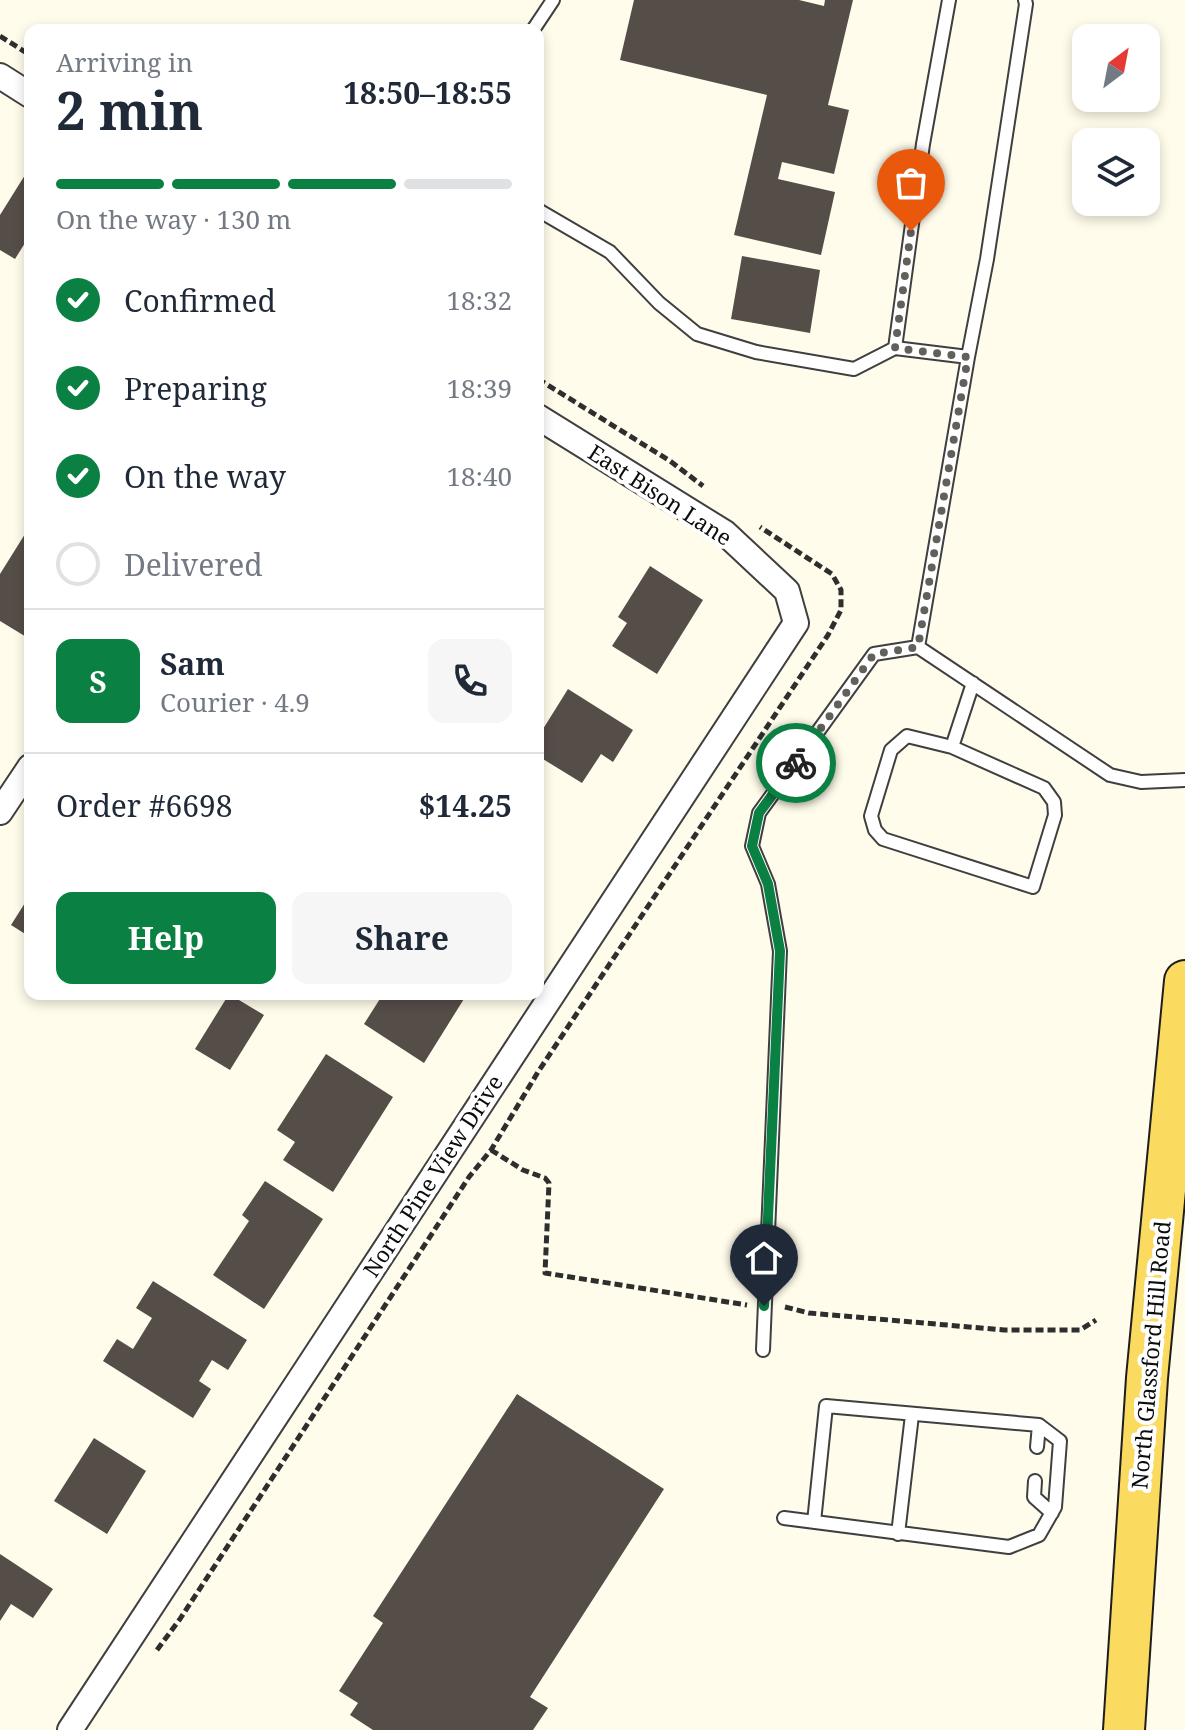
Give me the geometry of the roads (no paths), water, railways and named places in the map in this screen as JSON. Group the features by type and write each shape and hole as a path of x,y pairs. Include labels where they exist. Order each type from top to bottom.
{"main road":[{"name":"North Glassford Hill Road","path":"1124,1730 1147,1378 1185,981"}],"street":[{"path":"0,76 24,91"},
{"name":"East Bison Lane","path":"544,421 725,533 787,591 796,623"},
{"name":"North Pine View Drive","path":"70,1730 796,623"},
{"path":"0,812 24,776"}],"lane":[{"path":"537,24 553,0"},
{"path":"895,348 923,144 949,0"},
{"path":"918,647 987,259 1025,0"},
{"path":"544,214 610,252 659,303 697,334 756,352 854,369 895,348 968,357"},
{"path":"763,1350 780,951 768,884 752,846 759,813 874,654 918,647 1110,775 1141,782 1185,780"},
{"path":"952,747 973,683"},
{"path":"907,736 952,747 1044,788 1054,802 1055,815 1033,887 883,839 875,830 871,816 891,750 907,736"},
{"path":"784,1518 898,1534 1009,1547 1039,1535 1055,1507 1060,1441 1039,1425 826,1406 814,1522"},
{"path":"898,1534 912,1415"},
{"path":"1037,1447 1039,1425"},
{"path":"1035,1481 1034,1497 1052,1513"}]}
